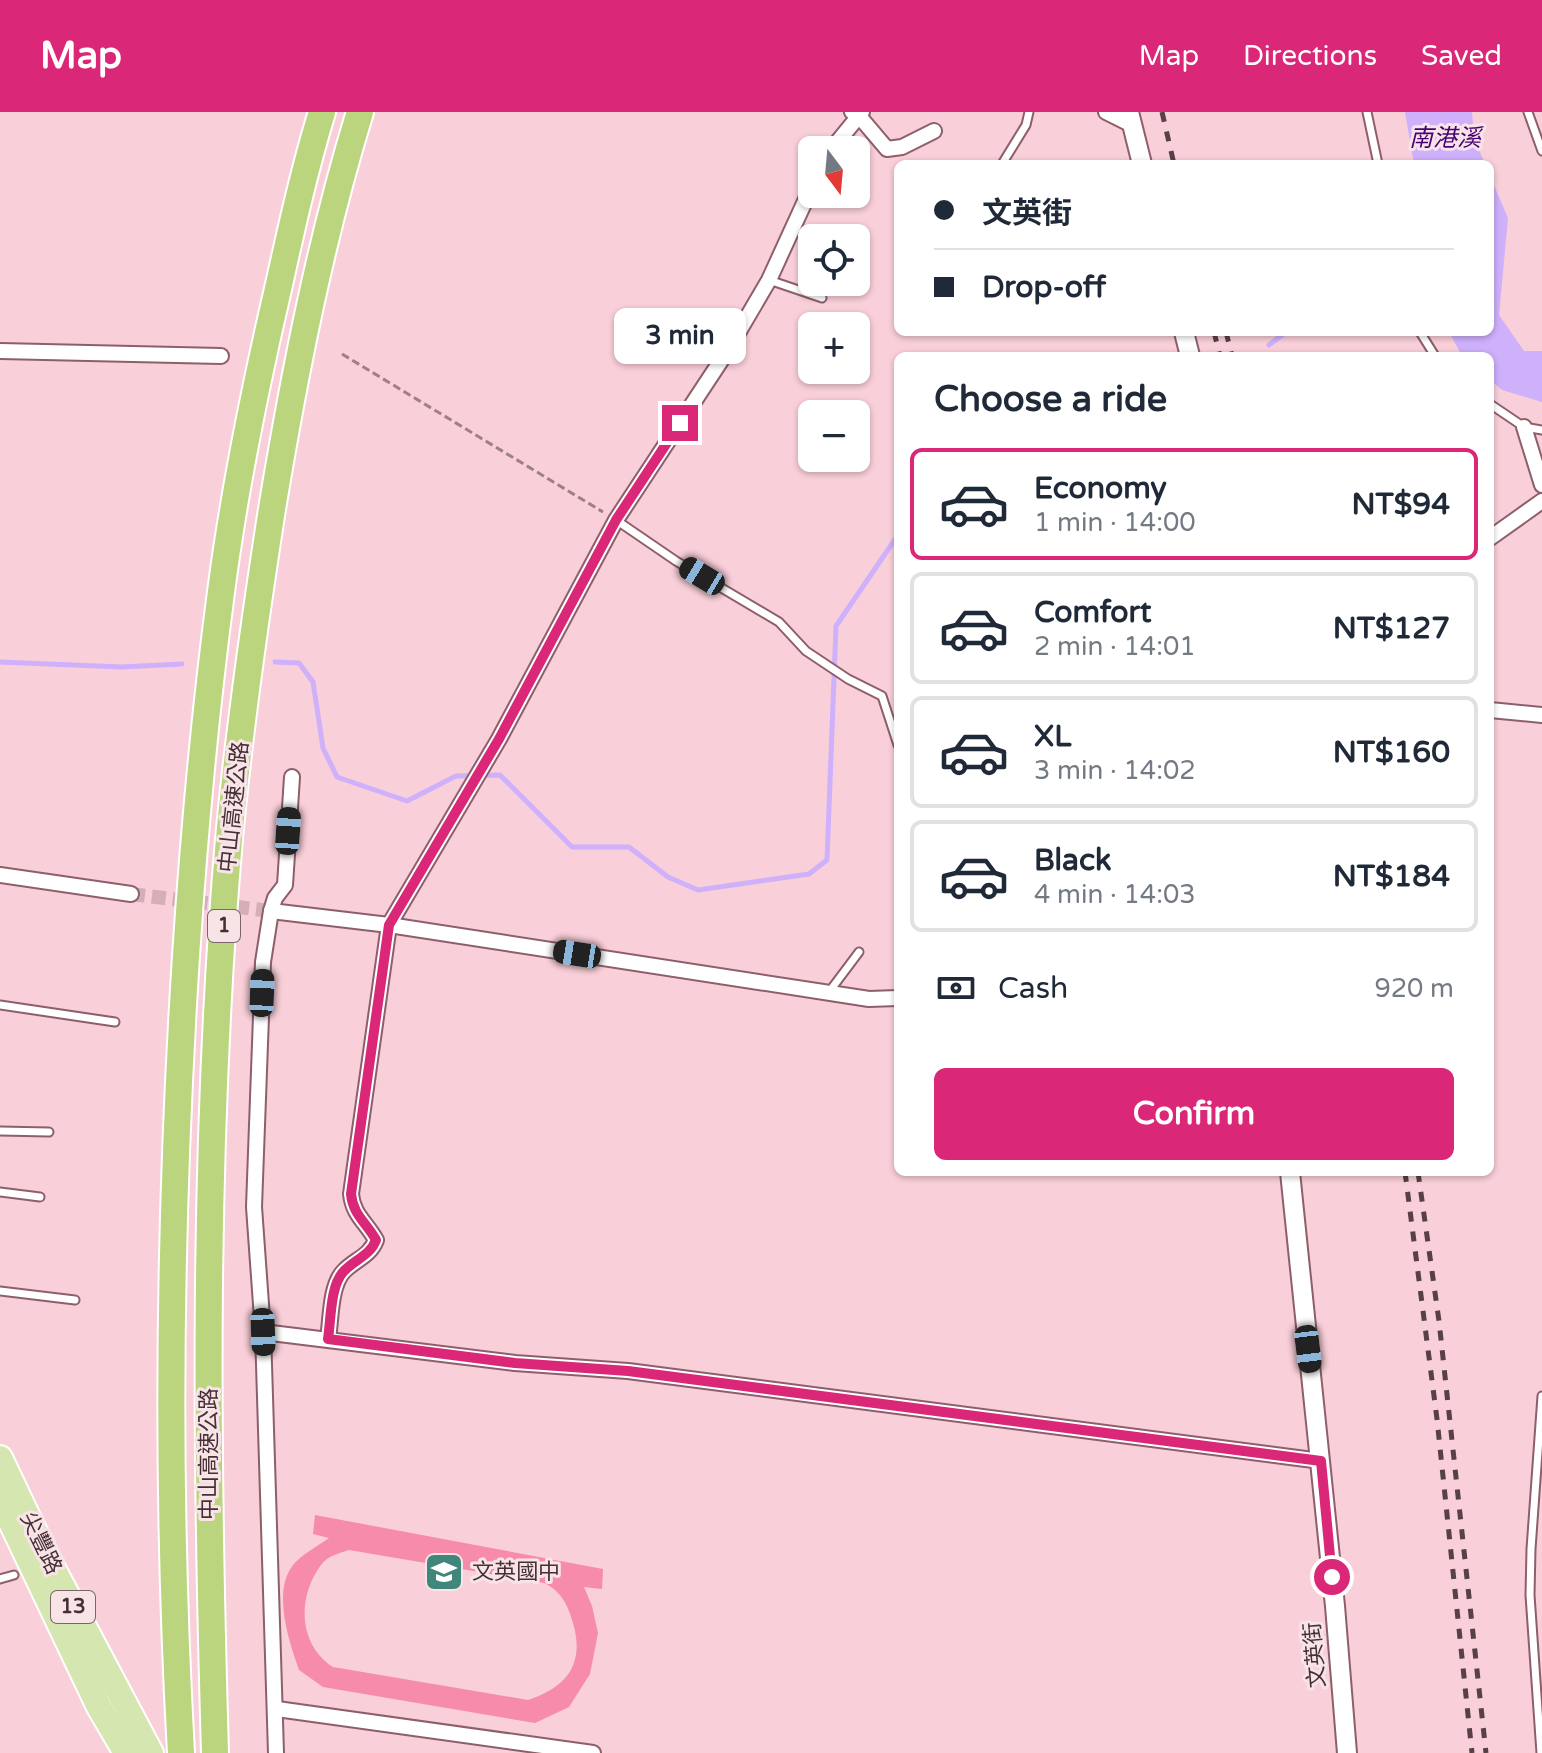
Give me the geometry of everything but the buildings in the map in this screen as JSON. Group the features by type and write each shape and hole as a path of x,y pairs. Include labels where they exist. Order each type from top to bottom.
{"highway":[{"name":"中山高速公路","path":"181,1753 171,1492 173,1279 178,1080 196,804 221,588 260,365 306,164 322,112"},
{"name":"中山高速公路","path":"215,1753 209,1420 213,1098 229,838 258,595 296,364 360,112"}],"main road":[{"name":"尖豐路","path":"0,1458 47,1557 151,1753"},
{"name":"尖豐路","path":"0,1499 99,1707 126,1753"}],"street":[{"path":"1106,112 1131,119 1141,160"},
{"path":"841,136 858,113 887,149 902,147 934,131"},
{"path":"328,1339 336,1285 342,1272 372,1250 376,1240 367,1224 352,1210 351,1194 389,925 482,768 616,520 728,350 769,280 802,208"},
{"path":"0,351 221,356"},
{"path":"1524,427 1542,485"},
{"path":"1494,535 1542,501"},
{"path":"1494,710 1542,715"},
{"path":"276,1753 263,1332 254,1207 263,962 271,911 275,898 285,885 292,777"},
{"path":"0,875 131,894"},
{"path":"271,911 389,925 869,999 894,998"},
{"name":"文英街","path":"1290,1176 1321,1461 1347,1753"},
{"path":"263,1332 515,1363 643,1373 1321,1461"},
{"path":"277,1709 593,1753"}],"lane":[{"path":"1004,160 1026,125 1029,112"},
{"path":"1367,112 1377,160"},
{"path":"1528,112 1542,151"},
{"path":"769,280 822,298"},
{"path":"1494,407 1524,427 1542,430"},
{"path":"616,520 676,561 779,622 806,651 882,696 894,733"},
{"path":"828,993 859,952"},
{"path":"0,1005 115,1022"},
{"path":"0,1131 49,1132"},
{"path":"0,1192 40,1197"},
{"path":"0,1291 75,1300"},
{"path":"1541,1753 1530,1595 1542,1396"},
{"path":"0,1579 14,1575"}],"path":[{"path":"342,354 616,520"}],"shaded area":[{"path":"315,1515 603,1569 602,1589 584,1587 598,1633 590,1674 569,1707 535,1723 323,1687 299,1670 287,1631 283,1602 287,1576 293,1565 329,1538 313,1534","holes":["349,1550 544,1583 555,1590 566,1605 573,1623 577,1650 570,1672 563,1681 528,1700 333,1667 321,1657 307,1633 305,1605 313,1578 330,1557"]}],"water":[{"name":"南港溪","path":"1405,112 1472,112 1474,138 1483,160 1413,160"},
{"name":"南港溪","path":"1494,185 1508,218 1499,315 1524,351 1542,351 1542,402 1502,390 1494,383 1494,352 1460,352 1451,336 1494,336"}],"waterway":[{"path":"1269,345 1281,336"},
{"path":"275,662 299,663 313,682 323,748 337,777 407,801 456,776 500,775 572,847 629,847 668,877 698,890 809,874 827,860 836,626 894,541"},
{"path":"0,662 121,667 182,664"}],"tunnel":[{"path":"131,894 271,911"}],"railway":[{"path":"1162,112 1173,160"},
{"path":"1215,336 1219,352"},
{"path":"1227,336 1231,352"},
{"path":"1406,1176 1437,1419 1472,1753"},
{"path":"1419,1176 1439,1321 1486,1753"}],"place":[{"name":"文英國中","path":"444,1572"}],"route":[{"path":"680,423 616,520 499,739 389,925 351,1194 352,1210 367,1224 376,1240 372,1250 342,1272 336,1285 328,1339 515,1363 628,1371 1321,1461 1332,1577"}]}
